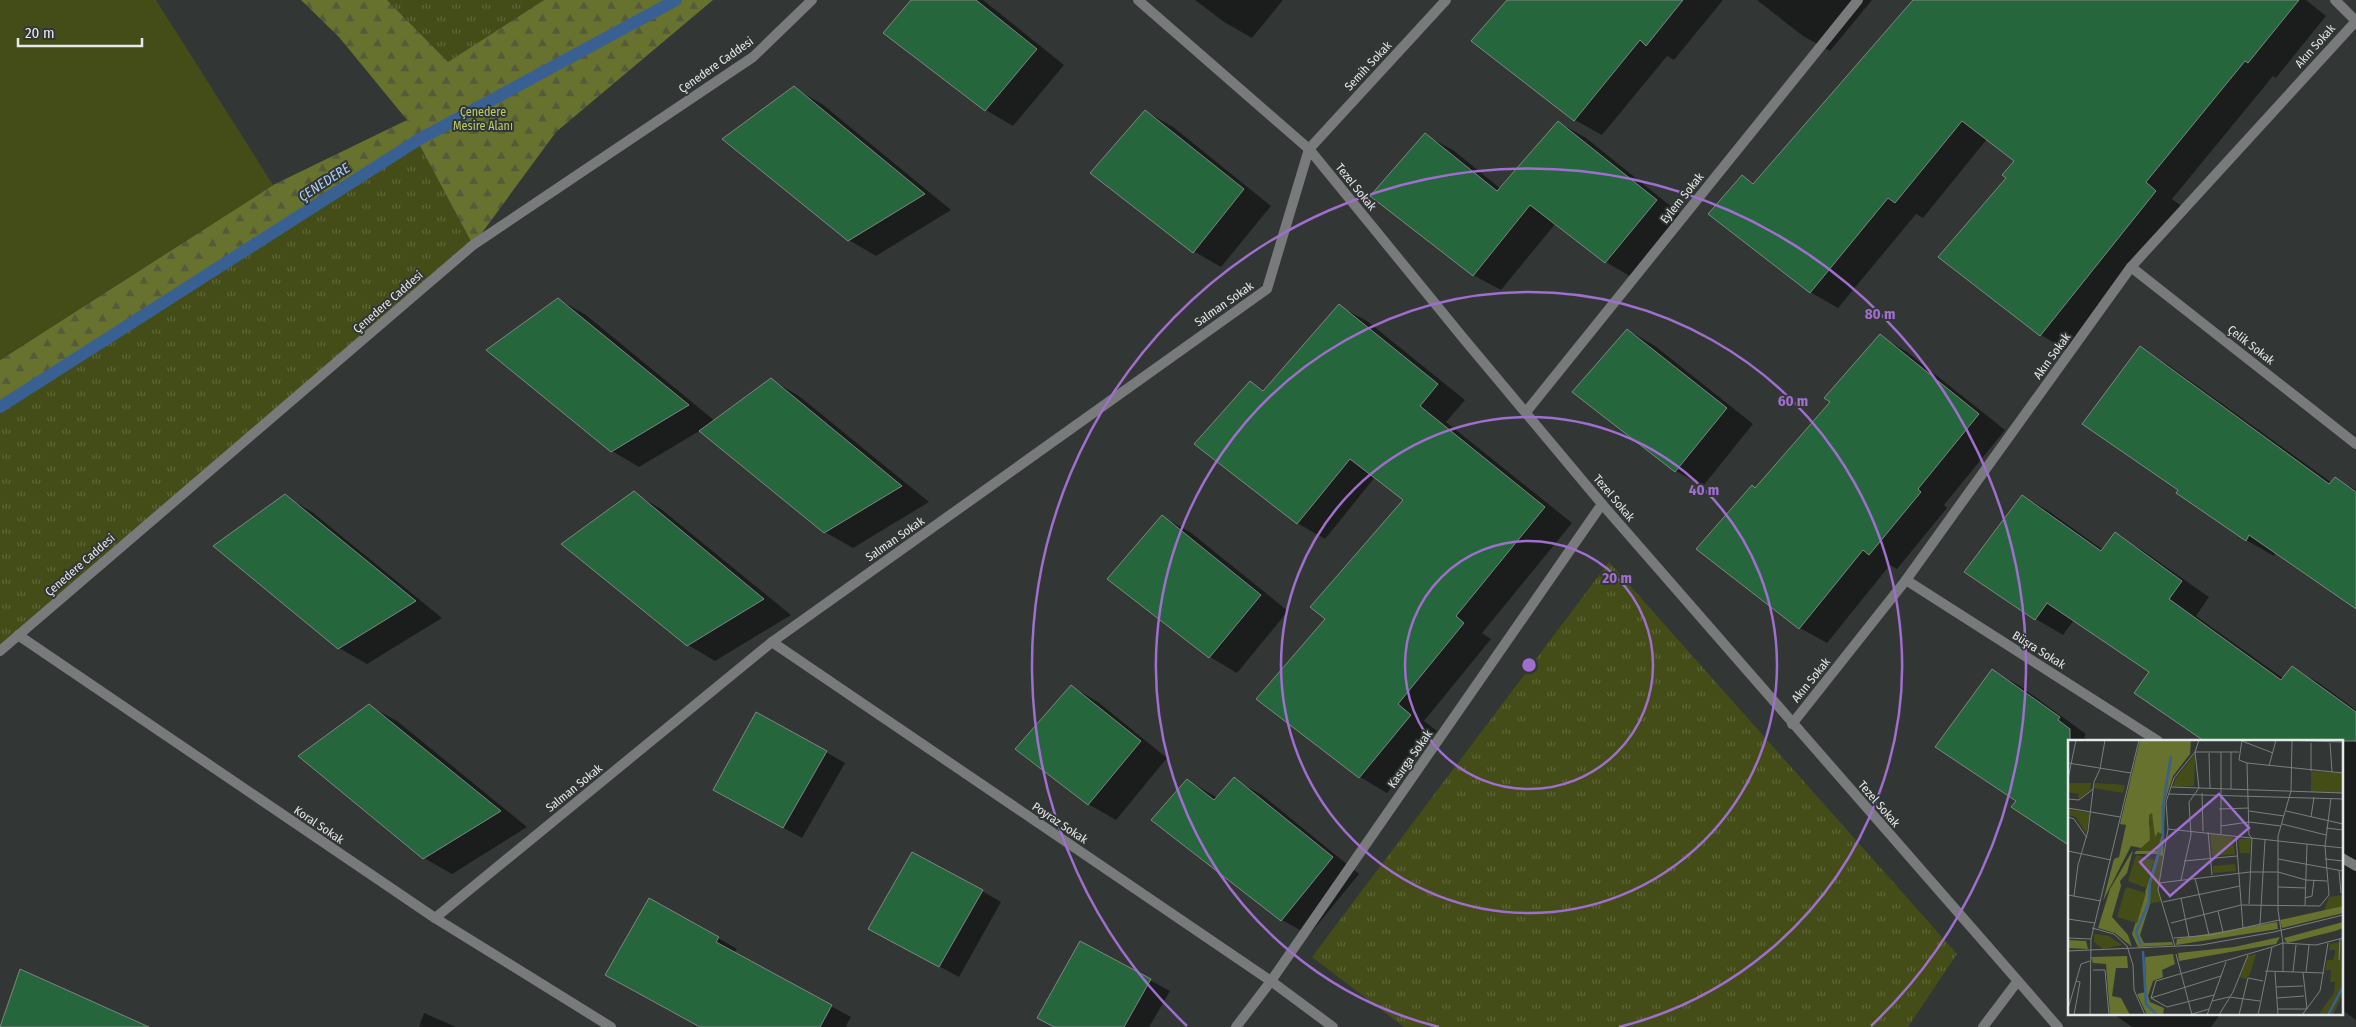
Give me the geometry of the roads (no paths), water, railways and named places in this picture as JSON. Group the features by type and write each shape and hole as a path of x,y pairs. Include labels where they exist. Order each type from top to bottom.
{"street":[{"name":"Çenedere Caddesi","path":"0,651 473,245 753,57 812,0"},
{"name":"Tezel Sokak","path":"1138,0 1309,149 1602,504 2058,1027"},
{"name":"Semih Sokak","path":"1309,149 1446,0"},
{"name":"Eylem Sokak","path":"1526,412 1858,0"},
{"path":"2335,0 2356,21"},
{"name":"Akın Sokak","path":"1792,724 1906,580 2131,267 2356,21"},
{"name":"Salman Sokak","path":"435,918 772,642 1267,289 1309,149"},
{"name":"Çelik Sokak","path":"2131,267 2356,444"},
{"name":"Kasırga Sokak","path":"1236,1027 1271,981 1602,504"},
{"name":"Büşra Sokak","path":"1906,580 2156,740"},
{"name":"Koral Sokak","path":"18,635 435,918 611,1027"},
{"name":"Poyraz Sokak","path":"772,642 1271,981 1333,1027"},
{"path":"2344,859 2356,866"},
{"path":"1983,1027 2018,982"}],"waterway":[{"name":"ÇENEDERE","path":"0,407 418,140 676,0"}],"park label":[{"name":"Çenedere Mesire Alanı","path":"483,119"}]}
